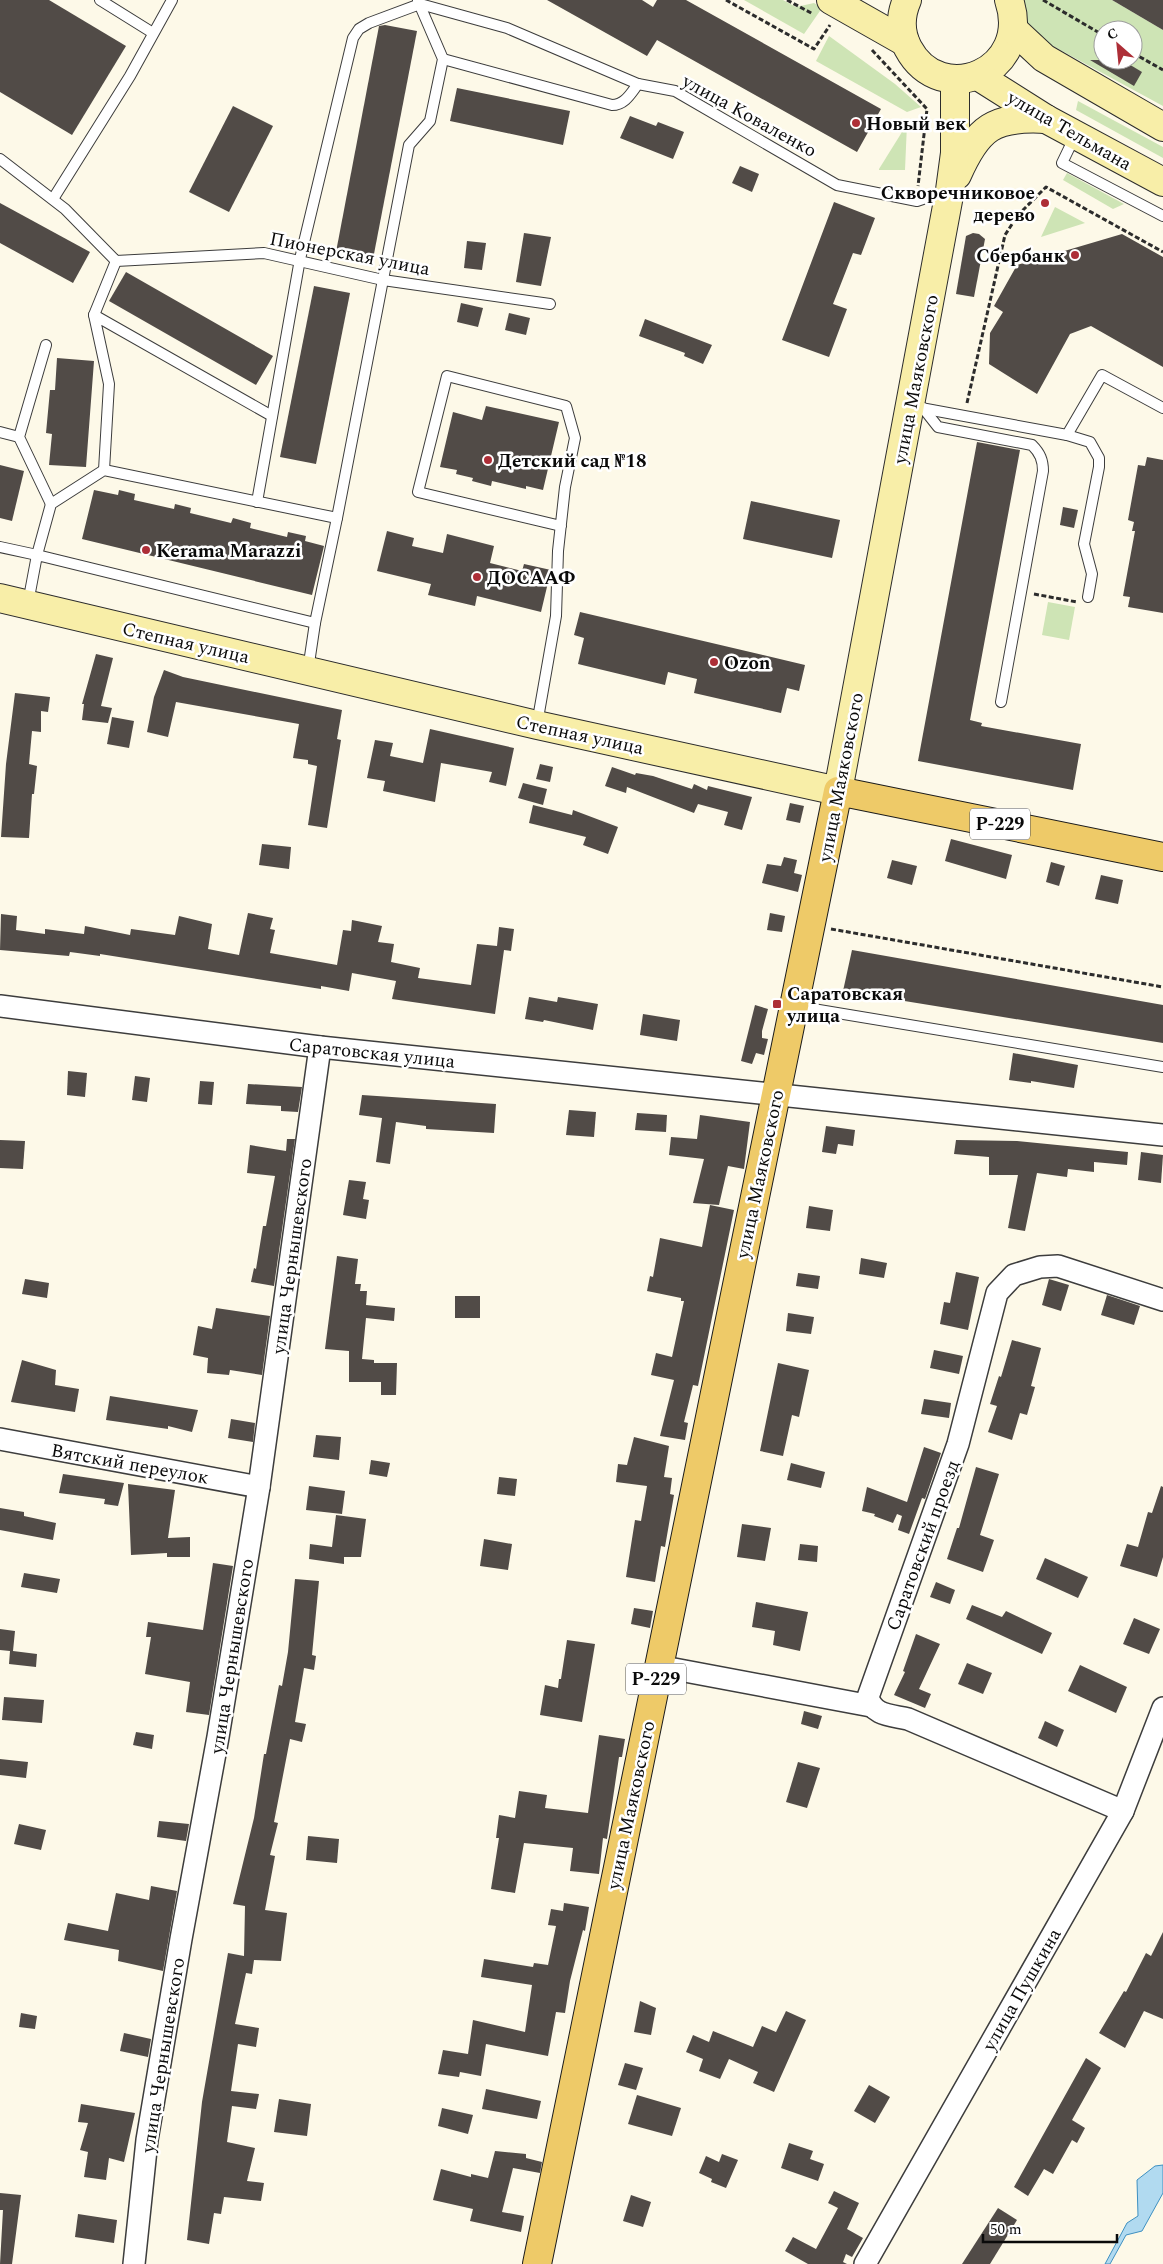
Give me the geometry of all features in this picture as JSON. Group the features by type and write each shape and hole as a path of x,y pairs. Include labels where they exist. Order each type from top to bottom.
{"main road":[{"name":"улица Тельмана","path":"907,0 902,15 905,42 913,56 924,68 939,76 966,77 1163,182"},
{"path":"966,77 991,68 1002,58 1010,44 1014,30 1014,13 1009,0"},
{"name":"улица Тельмана","path":"830,12 905,42"},
{"path":"1014,30 1044,58 1163,127"},
{"name":"улица Маяковского","path":"537,2264 917,407 966,77"},
{"path":"950,190 976,138 990,127 1017,117 1046,119"},
{"name":"Степная улица","path":"0,598 537,725 838,791 1163,857"}],"street":[{"name":"Саратовская улица","path":"0,1006 320,1047 1163,1135"},
{"name":"улица Чернышевского","path":"134,2264 147,2140 181,1938 218,1738 259,1487 320,1047"},
{"name":"Саратовский проезд","path":"871,1706 868,1697 958,1444 997,1294 1014,1275 1040,1267 1058,1266 1163,1300"},
{"name":"Вятский переулок","path":"0,1439 259,1487"},
{"path":"658,1666 871,1706 877,1712 908,1719 1123,1811"},
{"name":"улица Пушкина","path":"865,2264 1123,1811 1163,1708"}],"lane":[{"path":"100,0 153,33"},
{"path":"53,199 130,76 172,0"},
{"path":"257,502 300,259 353,38 359,29 369,23 420,1 443,59 430,121 409,145 337,518 314,623 308,671"},
{"name":"улица Коваленко","path":"420,1 507,28 638,84 675,91 837,185 917,201 950,190"},
{"path":"443,59 612,105 619,105 624,101 638,84"},
{"path":"1076,135 1062,163 1163,216"},
{"path":"0,159 53,199 116,260 94,315 109,384 104,470"},
{"name":"Пионерская улица","path":"116,260 264,253 300,259 321,267 383,280 550,304"},
{"path":"94,315 272,416"},
{"path":"28,604 37,555 51,504 20,437 46,344"},
{"path":"1067,435 1102,375 1163,408"},
{"path":"537,725 556,616 565,487 575,438 566,406 447,376 418,492 561,526"},
{"path":"917,407 1067,435 1090,442 1099,458 1084,544 1092,574 1088,597"},
{"path":"917,407 938,427 1022,442 1032,445 1039,453 1043,472 1001,702"},
{"path":"0,432 20,437"},
{"path":"51,504 104,470 337,518"},
{"path":"0,547 314,623"},
{"path":"794,1006 1163,1067"}],"path":[{"path":"726,0 814,49 830,12"},
{"path":"787,0 830,12 838,29"},
{"path":"1043,0 1093,29"},
{"path":"868,46 927,109 917,201"},
{"path":"1143,59 1163,70"},
{"path":"964,416 1005,235 1018,215 1046,187 1163,252"},
{"path":"1021,592 1087,603 1088,597"},
{"path":"810,926 1163,987"}],"green space":[{"path":"744,0 783,0 796,7 814,3 822,8 804,34"},
{"path":"1006,0 1112,0 1163,30 1163,106 1097,70 1143,70 1143,20 1093,20 1093,68 1038,38"},
{"path":"829,36 895,84 921,107 907,112 816,61"},
{"path":"1078,101 1163,147 1163,158 1076,110"},
{"path":"907,124 905,170 879,170 879,169"},
{"path":"1067,173 1124,204 1113,209 1063,180"},
{"path":"1055,207 1085,223 1041,237"},
{"path":"1048,602 1075,607 1069,640 1042,635"}],"water":[{"path":"1163,2165 1163,2193 1142,2231 1126,2235 1110,2264 1105,2264 1127,2223 1138,2216 1137,2180 1155,2166"}],"building":[{"path":"0,0 49,0 126,46 72,135 0,92"},
{"path":"547,0 642,0 653,7 657,0 686,0 881,109 857,152 657,40 647,56"},
{"path":"1112,0 1163,0 1163,30"},
{"path":"385,25 417,31 373,259 336,252 379,26"},
{"path":"1107,70 1139,70 1142,72 1134,86"},
{"path":"457,88 570,111 563,145 450,121"},
{"path":"233,106 273,126 229,212 189,192"},
{"path":"630,116 656,126 658,122 684,132 673,159 620,138"},
{"path":"740,166 759,174 752,192 732,183"},
{"path":"834,202 875,218 861,255 853,253 833,304 847,309 829,357 782,340"},
{"path":"0,203 90,252 73,283 0,243"},
{"path":"524,233 551,237 541,286 516,282"},
{"path":"973,233 979,234 985,239 974,297 956,294 966,236"},
{"path":"1122,234 1163,257 1163,367 1091,326 1070,334 1037,394 989,364 990,333 1003,312 994,306 1017,265"},
{"path":"467,241 486,243 482,270 464,268"},
{"path":"126,272 273,356 256,385 109,301"},
{"path":"314,286 350,293 316,464 280,457"},
{"path":"461,303 483,308 478,327 457,322"},
{"path":"509,313 530,318 526,335 505,330"},
{"path":"645,319 712,345 703,364 684,356 685,353 639,336"},
{"path":"57,358 94,361 86,467 49,465 52,434 46,433 50,390 55,390"},
{"path":"486,406 559,422 543,490 526,486 526,489 492,481 491,486 472,481 473,478 456,474 457,470 440,467 453,412 482,420"},
{"path":"977,442 1020,450 970,720 982,723 981,726 1081,744 1073,790 918,761"},
{"path":"1147,457 1163,460 1163,613 1128,607 1130,597 1123,596 1135,531 1132,531 1134,522 1128,520 1138,465 1145,466"},
{"path":"0,465 24,471 12,521 0,518"},
{"path":"94,490 118,495 119,490 135,494 134,500 174,509 175,504 191,508 190,513 231,523 233,518 251,523 250,528 287,537 288,532 306,536 305,541 324,546 312,595 82,539"},
{"path":"751,501 840,520 832,558 743,539"},
{"path":"1063,507 1078,510 1074,528 1060,525"},
{"name":"ДОСААФ","path":"387,531 414,538 412,546 443,553 447,534 494,546 490,563 522,571 524,564 551,570 541,612 477,596 475,606 428,595 431,584 377,571"},
{"path":"580,612 805,665 799,691 787,688 781,713 694,693 697,679 668,672 665,685 578,664 584,638 574,635"},
{"path":"96,654 113,658 101,706 112,708 108,723 82,720 84,704 82,704"},
{"path":"164,670 183,677 342,710 337,739 341,740 327,828 308,825 317,766 308,764 308,760 293,758 299,724 176,702 168,737 147,732 154,697"},
{"path":"15,693 50,697 48,712 41,711 41,732 32,731 29,764 37,766 34,794 32,794 29,838 1,837 6,764"},
{"path":"112,717 134,721 129,748 107,744"},
{"path":"430,729 514,748 506,786 489,782 492,772 441,763 435,802 383,791 385,781 367,778 375,740 393,743 390,756 423,763"},
{"path":"540,764 553,767 550,782 536,779"},
{"path":"612,767 635,775 636,773 653,776 692,789 694,784 707,790 708,786 752,797 742,830 724,825 728,812 698,804 694,813 627,787 626,793 605,786"},
{"path":"523,783 547,789 543,805 518,798"},
{"path":"790,803 804,806 800,823 786,820"},
{"path":"533,805 572,815 573,810 618,827 608,854 583,845 586,837 529,823"},
{"path":"951,839 1012,855 1006,879 945,861"},
{"path":"262,844 291,847 289,869 259,865"},
{"path":"784,857 797,860 794,873 802,875 798,892 762,883 767,864 781,866"},
{"path":"892,860 917,866 912,885 887,878"},
{"path":"1051,862 1065,866 1059,886 1046,882"},
{"path":"1101,875 1123,880 1118,904 1095,899"},
{"path":"248,913 273,918 270,929 275,930 270,953 337,965 343,930 351,931 352,920 382,926 378,942 394,944 391,962 420,968 418,978 471,985 477,944 497,946 499,927 514,929 511,951 504,950 495,1014 392,999 396,981 352,973 349,991 321,986 321,989 100,954 100,956 70,952 69,956 0,950 1,914 17,916 16,930 45,934 45,929 84,934 85,926 130,935 131,929 175,935 179,916 212,924 208,949 239,955"},
{"path":"770,913 785,916 782,932 767,930"},
{"path":"852,950 1163,1005 1163,1043 843,991"},
{"path":"529,997 557,1002 558,997 598,1004 593,1030 544,1020 543,1022 525,1019"},
{"path":"755,1005 768,1009 762,1038 768,1039 764,1055 756,1053 752,1064 741,1061"},
{"path":"643,1014 680,1020 677,1041 640,1035"},
{"path":"1013,1053 1078,1065 1074,1088 1031,1081 1031,1083 1009,1080"},
{"path":"68,1071 87,1073 85,1097 67,1095"},
{"path":"135,1076 150,1078 147,1102 132,1100"},
{"path":"200,1081 214,1082 212,1105 198,1104"},
{"path":"248,1084 302,1087 298,1112 281,1111 281,1106 246,1104"},
{"path":"362,1095 496,1104 494,1133 426,1129 426,1126 396,1122 390,1164 376,1162 382,1118 359,1115"},
{"path":"569,1110 596,1112 594,1137 566,1135"},
{"path":"637,1113 667,1115 666,1132 635,1130"},
{"path":"700,1115 750,1122 744,1169 728,1166 719,1205 693,1203 704,1159 669,1155 671,1137 697,1139"},
{"path":"826,1126 855,1130 853,1146 838,1144 836,1154 822,1152"},
{"path":"287,1139 295,1139 274,1286 251,1282 254,1268 256,1269 263,1226 266,1226 275,1176 247,1173 250,1145 286,1151"},
{"path":"0,1140 25,1141 23,1169 0,1168"},
{"path":"956,1140 1017,1141 1128,1152 1127,1165 1094,1162 1094,1172 1068,1169 1067,1177 1037,1173 1025,1231 1008,1228 1018,1175 989,1175 989,1157 954,1154"},
{"path":"1141,1152 1163,1155 1161,1183 1138,1180"},
{"path":"349,1180 366,1182 363,1199 369,1200 366,1219 343,1215"},
{"path":"710,1205 734,1210 698,1386 693,1385 684,1422 688,1423 685,1440 660,1436 674,1380 651,1375 656,1353 672,1357 684,1301 681,1301 681,1298 647,1291 650,1276 653,1277 660,1238 702,1247"},
{"path":"809,1206 833,1210 830,1231 806,1228"},
{"path":"337,1256 358,1259 355,1284 361,1284 360,1291 367,1291 366,1305 395,1308 394,1321 366,1318 362,1359 374,1360 374,1363 397,1363 396,1395 381,1395 381,1382 349,1382 349,1351 325,1349"},
{"path":"861,1258 887,1263 884,1278 859,1274"},
{"path":"956,1272 979,1277 968,1330 940,1324 944,1302 950,1303"},
{"path":"798,1273 820,1276 818,1289 796,1286"},
{"path":"25,1279 49,1283 47,1298 22,1294"},
{"path":"1049,1279 1069,1285 1061,1311 1042,1305"},
{"path":"1107,1295 1140,1306 1134,1325 1101,1315"},
{"path":"455,1296 480,1296 480,1318 455,1318"},
{"path":"216,1308 270,1316 262,1375 230,1370 229,1375 207,1373 208,1358 193,1355 198,1326 212,1329"},
{"path":"788,1313 814,1317 811,1334 786,1331"},
{"path":"1012,1340 1041,1348 1031,1386 1035,1387 1027,1415 1020,1413 1012,1440 988,1432 997,1406 990,1404 999,1376 1001,1377"},
{"path":"934,1350 963,1356 959,1374 930,1368"},
{"path":"22,1360 56,1370 55,1385 79,1389 75,1412 11,1402"},
{"path":"778,1363 809,1370 799,1417 792,1415 783,1456 760,1451"},
{"path":"110,1396 198,1410 192,1432 168,1426 168,1429 106,1420"},
{"path":"924,1399 951,1403 949,1418 921,1414"},
{"path":"231,1419 255,1423 253,1442 228,1438"},
{"path":"316,1435 341,1437 339,1460 313,1457"},
{"path":"634,1437 669,1446 664,1477 672,1478 670,1494 674,1495 665,1547 661,1546 655,1582 626,1577 635,1520 641,1521 647,1486 616,1482 618,1464 627,1465"},
{"path":"924,1447 941,1453 925,1499 922,1498 909,1534 898,1530 902,1516 897,1514 893,1523 874,1516 875,1514 862,1511 867,1487 907,1502"},
{"path":"371,1460 390,1463 387,1477 369,1474"},
{"path":"791,1463 825,1472 821,1488 787,1480"},
{"path":"976,1467 999,1474 980,1535 994,1540 983,1572 947,1559 957,1528 959,1528"},
{"path":"63,1474 124,1483 118,1506 104,1504 105,1499 59,1493"},
{"path":"499,1477 517,1479 515,1496 497,1494"},
{"path":"128,1484 175,1490 168,1538 190,1537 190,1557 167,1557 167,1553 131,1555"},
{"path":"309,1486 345,1491 342,1514 306,1510"},
{"path":"1161,1486 1163,1487 1163,1557 1157,1577 1120,1566 1127,1544 1138,1547 1148,1512 1152,1513"},
{"path":"0,1508 24,1512 24,1516 56,1523 53,1540 0,1530"},
{"path":"336,1515 366,1519 361,1557 344,1557 344,1564 309,1559 310,1544 332,1547"},
{"path":"742,1524 771,1528 765,1561 737,1557"},
{"path":"484,1539 512,1544 508,1570 480,1566"},
{"path":"800,1544 818,1546 817,1562 798,1560"},
{"path":"1045,1558 1088,1577 1078,1598 1036,1579"},
{"path":"213,1563 233,1566 209,1715 186,1712 190,1682 145,1674 151,1637 146,1637 148,1622 203,1630"},
{"path":"24,1573 60,1579 57,1593 21,1587"},
{"path":"295,1579 319,1581 312,1655 316,1656 314,1670 304,1668 295,1722 306,1724 302,1742 290,1739 274,1822 278,1823 270,1855 275,1856 265,1910 287,1913 281,1961 254,1960 252,1974 246,1973 235,2024 259,2028 256,2047 238,2044 231,2091 259,2094 256,2109 232,2106 227,2142 255,2148 247,2181 264,2183 261,2201 224,2197 221,2214 214,2213 209,2244 187,2240 202,2102 228,1953 244,1956 245,1906 233,1904 254,1818 264,1754 266,1754 279,1685 282,1686 288,1652"},
{"path":"936,1582 955,1590 950,1604 930,1597"},
{"path":"756,1602 808,1612 800,1651 773,1645 775,1631 752,1627"},
{"path":"972,1605 1002,1617 1006,1611 1052,1633 1042,1654 966,1619"},
{"path":"634,1608 653,1611 650,1628 631,1624"},
{"path":"1134,1618 1160,1629 1149,1654 1123,1644"},
{"path":"0,1629 15,1631 13,1651 37,1654 36,1667 9,1664 10,1651 0,1650"},
{"path":"916,1634 940,1644 919,1689 931,1694 925,1708 894,1695 905,1672 903,1671"},
{"path":"567,1640 595,1644 582,1722 540,1715 545,1685 558,1688"},
{"path":"967,1663 992,1673 983,1694 958,1684"},
{"path":"1080,1665 1127,1687 1116,1713 1068,1691"},
{"path":"4,1697 44,1700 42,1723 2,1720"},
{"path":"804,1711 822,1716 818,1729 801,1724"},
{"path":"1045,1721 1064,1730 1057,1747 1038,1738"},
{"path":"136,1732 154,1735 152,1749 133,1745"},
{"path":"599,1735 625,1739 622,1757 619,1757 607,1839 603,1838 599,1874 570,1871 573,1848 524,1843 515,1893 491,1889 499,1838 496,1838 499,1815 515,1818 519,1791 547,1795 545,1808 588,1813"},
{"path":"0,1759 28,1762 26,1778 0,1775"},
{"path":"798,1762 820,1768 807,1808 786,1802"},
{"path":"159,1821 189,1824 186,1841 157,1837"},
{"path":"19,1824 46,1830 41,1850 14,1844"},
{"path":"308,1836 339,1839 337,1863 306,1860"},
{"path":"151,1886 177,1891 163,1971 118,1961 119,1950 64,1940 68,1923 108,1931 116,1893 149,1900"},
{"path":"564,1903 589,1907 585,1931 583,1930 570,1981 565,2013 556,2012 548,2056 486,2044 481,2076 460,2072 459,2077 438,2074 443,2050 468,2054 473,2020 525,2032 532,1985 481,1977 484,1959 533,1967 534,1963 548,1965 556,1926 548,1925 551,1909 563,1911"},
{"path":"1163,1932 1163,2019 1144,2011 1125,2048 1099,2033 1124,1991 1126,1992 1146,1953 1151,1956"},
{"path":"640,2001 656,2008 651,2035 634,2032"},
{"path":"786,2011 806,2020 774,2092 753,2083 758,2072 729,2059 720,2079 699,2071 703,2059 686,2052 693,2035 709,2042 713,2031 753,2047 762,2026 776,2032"},
{"path":"21,2013 37,2016 35,2029 19,2027"},
{"path":"124,2033 151,2039 148,2057 120,2051"},
{"path":"1086,2058 1101,2068 1072,2120 1085,2128 1077,2143 1072,2140 1053,2174 1044,2169 1028,2196 1014,2187"},
{"path":"625,2063 643,2068 636,2090 618,2085"},
{"path":"869,2085 890,2097 875,2123 854,2111"},
{"path":"486,2089 541,2101 537,2119 482,2109"},
{"path":"637,2095 681,2108 672,2136 628,2124"},
{"path":"279,2099 311,2104 307,2136 274,2132"},
{"path":"81,2104 135,2113 124,2162 109,2158 106,2180 84,2177 88,2152 80,2150 88,2123 78,2122"},
{"path":"442,2108 473,2115 468,2134 438,2126"},
{"path":"789,2143 813,2151 810,2159 824,2164 818,2181 781,2168"},
{"path":"495,2151 526,2154 526,2158 542,2162 540,2173 513,2168 502,2212 524,2216 521,2232 470,2221 473,2209 433,2200 441,2169 471,2177 471,2174 488,2178"},
{"path":"722,2154 738,2160 726,2188 711,2182 712,2179 699,2173 706,2156 719,2162"},
{"path":"834,2191 859,2203 847,2229 863,2238 852,2257 846,2254 843,2262 847,2264 808,2264 785,2251 793,2237 816,2249 838,2208 828,2203"},
{"path":"0,2193 21,2195 12,2264 0,2264 3,2210 0,2210"},
{"path":"631,2195 651,2202 643,2227 623,2221"},
{"path":"998,2208 1017,2220 990,2264 962,2264"},
{"path":"78,2214 117,2220 114,2243 75,2237"}],"place":[{"name":"Новый век","path":"856,123"},
{"name":"Скворечниковое дерево","path":"1045,203"},
{"name":"Сбербанк","path":"1075,255"},
{"name":"Детский сад №18","path":"488,460"},
{"name":"Kerama Marazzi","path":"146,550"},
{"name":"ДОСААФ","path":"477,577"},
{"name":"Ozon","path":"714,662"},
{"name":"Саратовская улица","path":"777,1004"}]}
